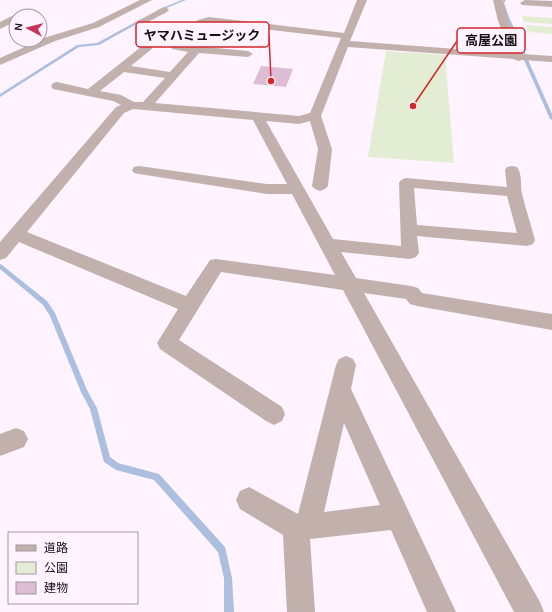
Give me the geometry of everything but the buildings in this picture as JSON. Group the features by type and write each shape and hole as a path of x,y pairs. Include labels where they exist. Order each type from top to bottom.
{"street":[{"path":"0,62 51,39 96,25 147,0"},
{"path":"320,186 325,149 315,116 362,0"},
{"path":"498,0 503,21 523,58"},
{"path":"525,2 552,4"},
{"path":"128,9 152,15"},
{"path":"140,23 152,15 164,10"},
{"path":"248,54 176,47 201,22 209,20 346,40 552,60"},
{"path":"90,93 150,45"},
{"path":"147,105 196,50"},
{"path":"122,68 173,76"},
{"path":"57,86 117,98 131,105"},
{"path":"191,306 6,243 120,110 131,105 147,105 299,120 315,116"},
{"path":"257,116 326,244 530,612"},
{"path":"139,170 267,188 297,189"},
{"path":"408,230 527,240 514,192 515,183 512,170"},
{"path":"326,244 410,253 406,183 514,192"},
{"path":"274,414 167,343 216,265 411,293 417,299 552,322"},
{"path":"301,612 302,527 343,377 397,516 442,612"},
{"path":"249,500 302,527 397,516"}],"green space":[{"path":"522,16 552,18 552,24 524,22"},
{"path":"526,25 552,27 552,34 529,32"},
{"path":"386,51 445,55 454,163 368,157"}],"waterway":[{"path":"158,10 185,0"},
{"path":"505,0 503,3 507,17 552,119"},
{"path":"0,96 78,46 98,44 142,20"},
{"path":"0,266 45,303 53,315 84,392 93,408 107,459 116,466 156,477 222,550 228,578 229,612"}],"place":[{"name":"ヤマハミュージック","path":"271,81"},
{"name":"高屋公園","path":"413,106"}]}
